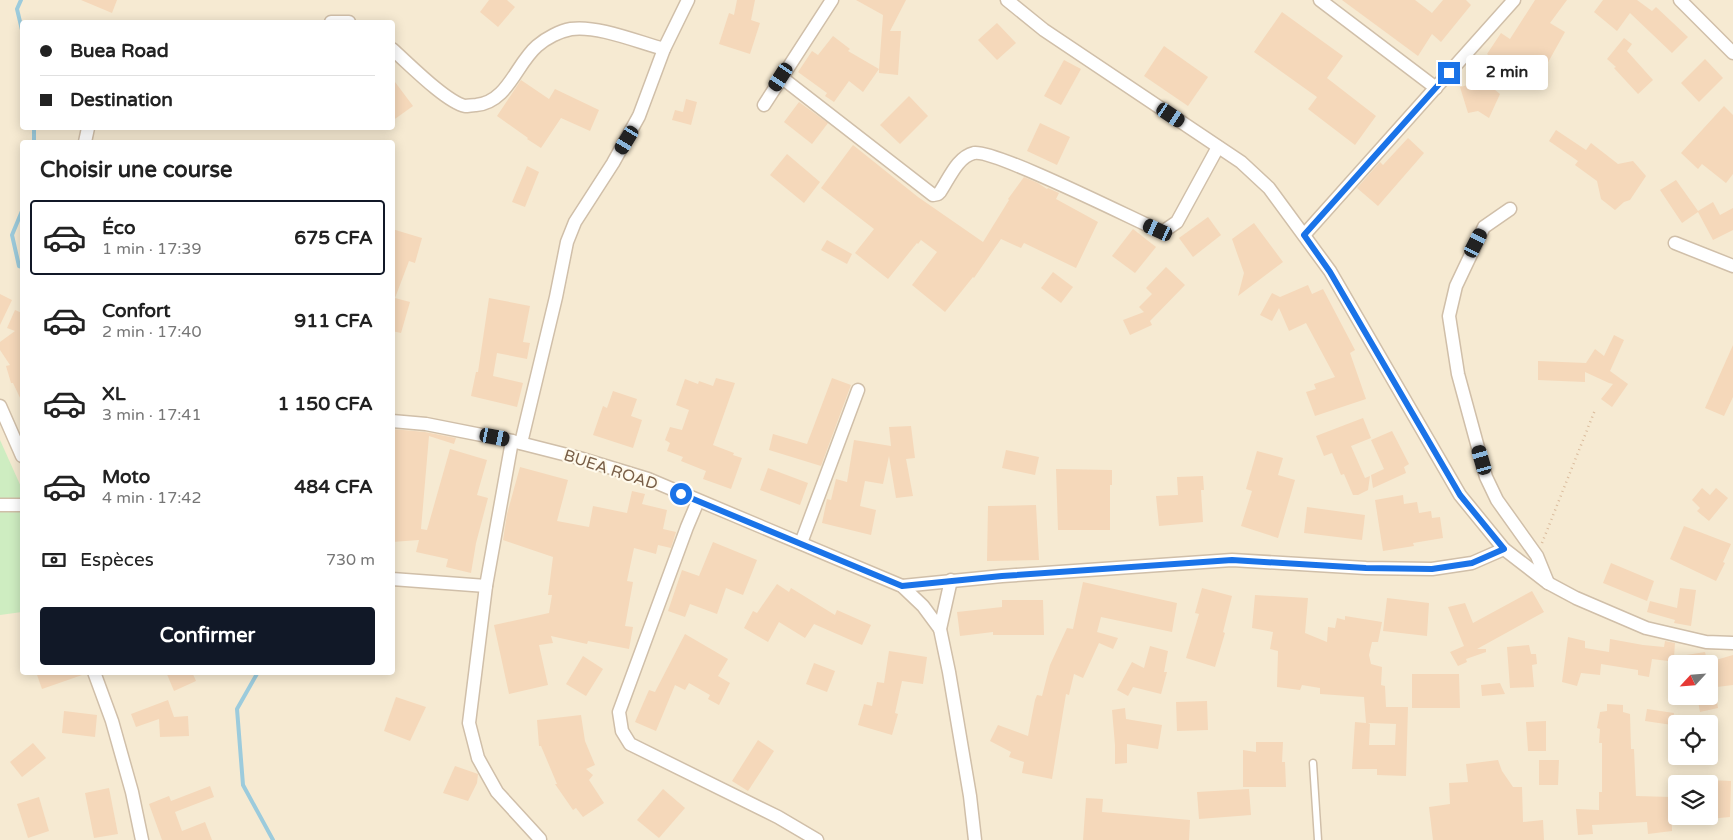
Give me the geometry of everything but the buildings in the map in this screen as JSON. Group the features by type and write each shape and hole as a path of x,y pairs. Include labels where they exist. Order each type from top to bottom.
{"street":[{"path":"540,838 496,792 478,758 469,723 486,586 517,442 556,297 567,242 575,222 627,140 639,116 664,49 688,0"},
{"path":"764,105 832,0"},
{"path":"1007,0 1044,30 1241,162 1269,188 1330,272 1460,495 1504,549 1548,583 1576,598 1646,628 1706,642 1733,643"},
{"path":"1320,0 1436,88"},
{"path":"1304,235 1514,0"},
{"path":"1682,1 1733,53"},
{"path":"395,52 447,97 465,106 482,104 496,98 510,83 537,46 555,34 570,29 588,27 664,49"},
{"path":"781,77 933,194 940,192 960,160 968,155 980,152 1028,170 1158,230 1164,231 1177,222 1218,147"},
{"path":"1510,209 1484,227 1456,286 1449,316 1458,374 1486,478 1497,500 1537,556 1548,583"},
{"path":"1675,243 1733,266"},
{"path":"801,543 858,390"},
{"path":"0,406 20,451"},
{"name":"BUEA ROAD","path":"395,421 426,424 517,442 580,458 648,479 902,586"},
{"path":"698,501 619,712 622,731 630,744 778,817 817,840"},
{"path":"0,505 20,506"},
{"path":"902,586 951,580 1232,560 1366,568 1432,569 1472,563 1504,549"},
{"path":"395,579 486,586"},
{"path":"951,580 940,629 975,840"},
{"path":"902,586 923,606 940,629"},
{"path":"95,675 112,721 132,792 142,840"}],"lane":[{"path":"1313,763 1318,840"}],"path":[{"path":"1537,556 1595,410"}],"shaded area":[{"path":"0,0 1733,0 1733,840 0,840"}],"green space":[{"path":"0,440 20,485 20,612 0,615"}],"waterway":[{"path":"20,22 17,9 21,0"},
{"path":"34,130 34,140"},
{"path":"20,216 12,235 20,266"},
{"path":"256,675 237,709 243,785 273,840"}],"route":[{"path":"681,494 902,586 951,580 1232,560 1366,568 1432,569 1472,563 1504,549 1460,495 1330,272 1304,235 1449,73"}]}
